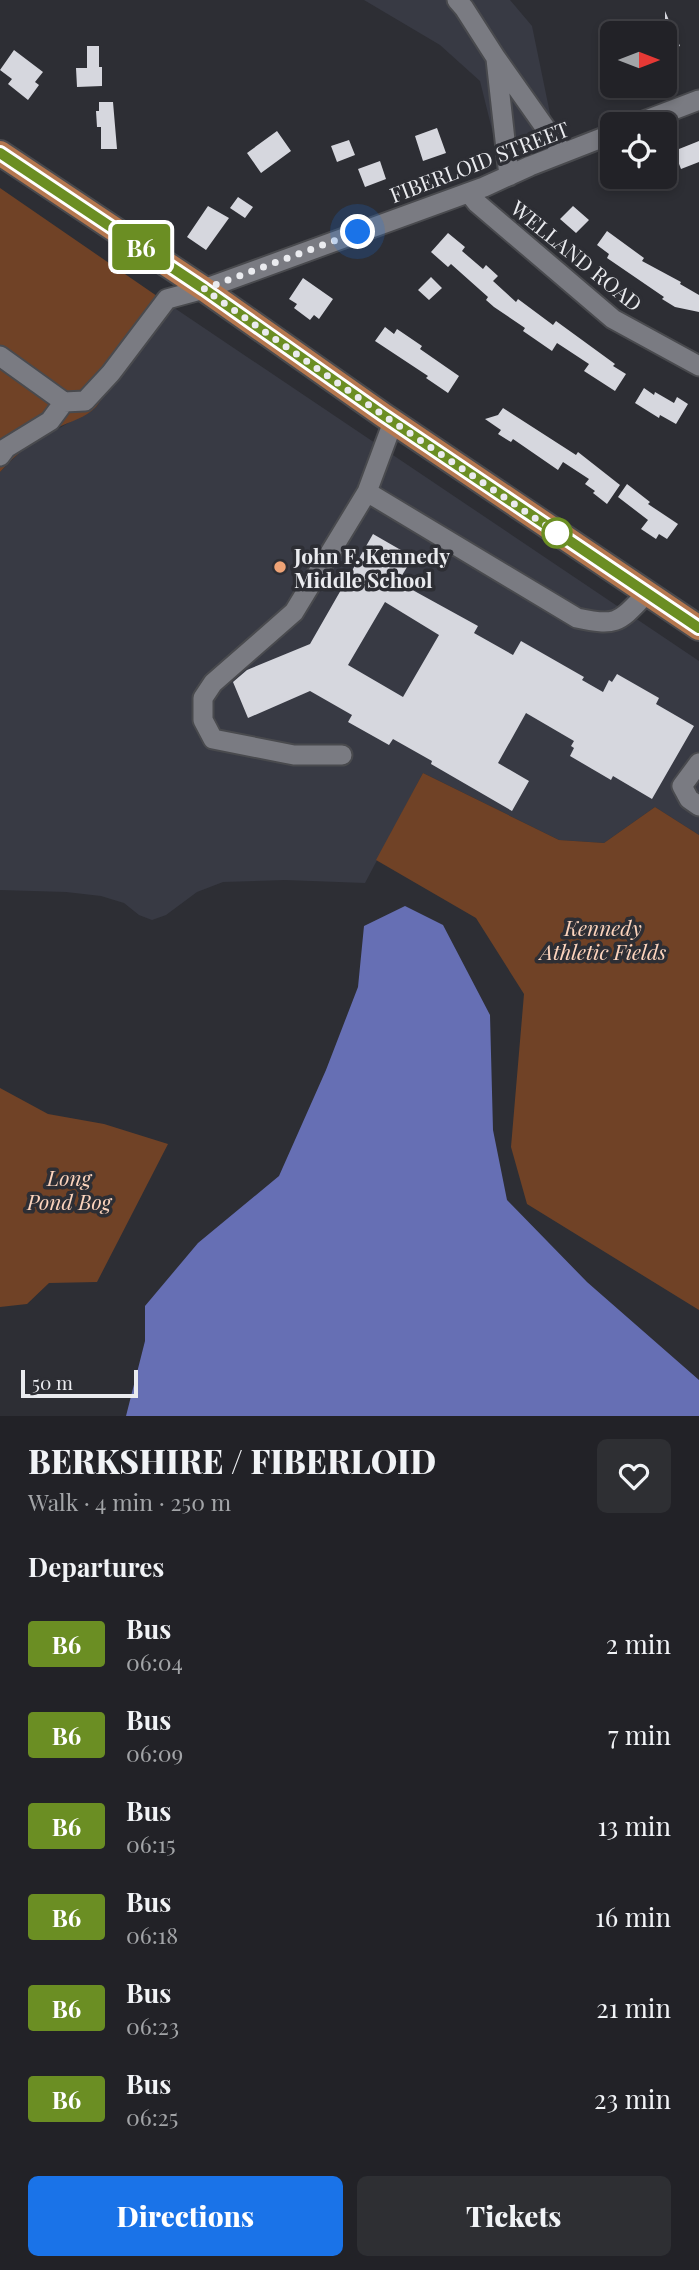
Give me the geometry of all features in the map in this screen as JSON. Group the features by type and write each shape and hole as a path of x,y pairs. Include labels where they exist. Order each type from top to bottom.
{"main road":[{"path":"0,153 204,289 393,422 699,628"}],"street":[{"path":"457,0 563,153"},
{"path":"496,58 509,176"},
{"path":"668,112 699,100"},
{"name":"FIBERLOID STREET","path":"64,402 85,401 111,373 167,299 204,289 469,193 600,139"},
{"name":"WELLAND ROAD","path":"469,193 477,203 613,319 699,366"},
{"path":"0,356 64,402 50,421 6,448 0,456"},
{"path":"342,755 294,755 214,739 203,720 203,698 214,682 294,612 367,492 393,422"},
{"path":"367,492 577,618 603,623 622,618 647,593"},
{"path":"699,763 682,786 689,799 699,806"}],"shaded area":[{"path":"364,0 510,0 532,26 554,133 500,162 480,81 440,45"},
{"name":"John F. Kennedy Middle School","path":"170,305 699,661 699,835 655,807 604,843 559,840 423,773 365,883 285,880 223,882 197,892 166,915 152,920 139,915 124,903 101,896 0,890 0,472 23,449 96,407"}],"green space":[{"path":"0,188 170,305 92,411 34,442 0,472"},
{"name":"Kennedy Athletic Fields","path":"423,773 559,840 604,843 655,807 699,835 699,1310 527,1204 511,1147 524,994 476,918 376,860"},
{"name":"Long Pond Bog","path":"0,1088 48,1114 104,1124 168,1144 97,1282 49,1283 27,1304 0,1307"}],"water":[{"path":"405,906 443,925 490,1015 493,1130 507,1200 587,1282 699,1380 699,1416 126,1416 145,1341 145,1306 198,1243 279,1176 326,1070 358,987 364,926"}],"building":[{"path":"87,46 99,46 102,86 77,87 76,68 87,68"},
{"path":"14,50 43,72 35,82 39,85 28,100 8,84 12,79 0,70"},
{"path":"99,102 113,102 117,149 101,149 101,127 97,127 96,111 99,111"},
{"path":"437,128 446,153 423,161 415,136"},
{"path":"277,131 291,151 261,173 247,153"},
{"path":"349,140 355,155 337,162 331,146"},
{"path":"699,141 699,162 681,169 677,150"},
{"path":"380,161 386,179 365,187 358,169"},
{"path":"238,197 253,207 245,218 230,208"},
{"path":"208,206 229,218 206,250 187,237"},
{"path":"573,206 589,220 576,233 560,219"},
{"path":"607,231 644,258 642,261 699,295 699,312 675,307 607,258 609,254 597,245"},
{"path":"448,233 465,247 462,251 483,269 486,265 498,276 493,281 516,302 518,299 553,325 556,321 626,374 615,391 584,371 589,364 557,343 552,351 523,331 525,328 494,307 486,300 488,297 451,264 448,267 431,252"},
{"path":"431,277 442,288 429,300 418,290"},
{"path":"303,278 333,299 319,319 314,315 310,320 294,308 297,304 289,299"},
{"path":"385,327 394,334 397,329 459,376 448,393 426,378 428,376 375,341"},
{"path":"644,388 674,403 677,397 688,404 676,424 660,415 659,418 635,403"},
{"path":"503,408 576,455 578,452 620,485 607,504 585,484 589,479 563,462 558,470 513,439 511,442 498,434 501,430 485,419 498,415"},
{"path":"627,484 650,502 648,504 678,524 667,539 659,534 656,539 641,529 648,520 618,497"},
{"path":"373,534 413,557 398,582 478,626 474,633 513,655 521,641 584,677 582,680 603,692 609,680 612,682 617,674 659,698 656,704 694,726 652,799 613,776 611,780 570,756 574,741 526,713 498,763 529,781 512,811 393,739 389,745 348,722 352,715 310,691 248,718 233,682 247,670 310,644","holes":["385,602 439,635 403,697 348,665"]}],"bus line":[{"name":"B6","path":"0,153 204,289 383,415 699,628"}],"place":[{"name":"John F. Kennedy Middle School","path":"280,567"}],"route":[{"path":"358,232 204,289 557,533"}]}
